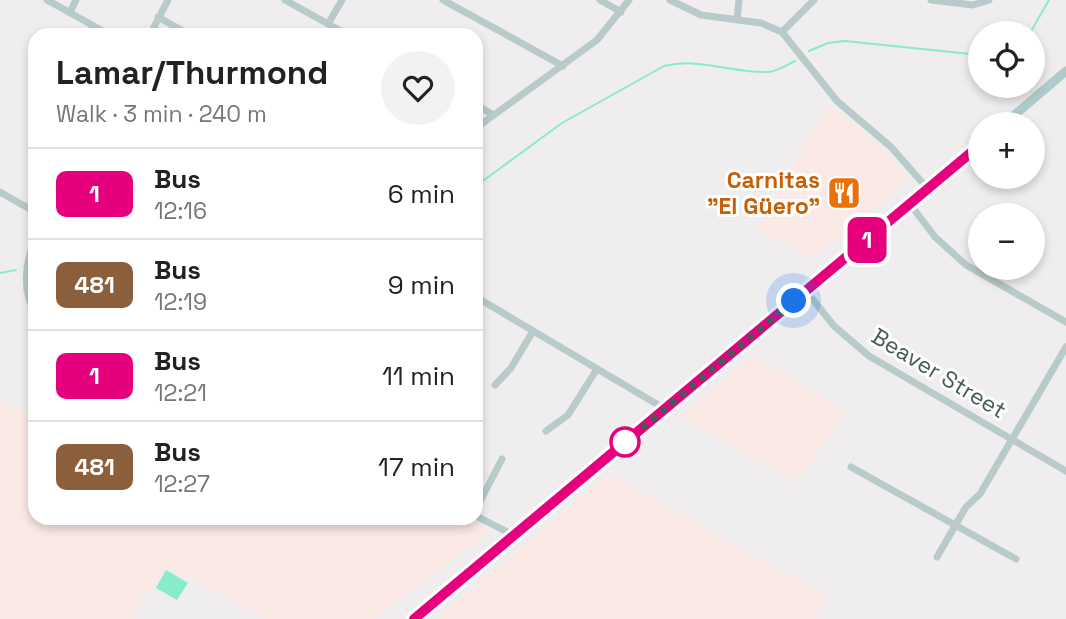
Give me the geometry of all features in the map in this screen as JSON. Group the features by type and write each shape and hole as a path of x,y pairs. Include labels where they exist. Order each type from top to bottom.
{"main road":[{"path":"1020,112 1064,78"},
{"path":"414,619 968,155"}],"street":[{"path":"47,0 98,28"},
{"path":"70,12 76,0"},
{"path":"154,28 168,0"},
{"path":"285,0 335,28"},
{"path":"328,24 342,0"},
{"path":"443,0 563,66"},
{"path":"600,0 621,12"},
{"path":"483,123 597,40 629,0"},
{"path":"670,0 701,15 761,23 782,32 838,101 894,150 928,188"},
{"path":"737,20 739,0"},
{"path":"782,32 799,12 814,0"},
{"path":"931,0 973,5 989,0"},
{"path":"159,17 178,28"},
{"path":"483,109 494,115"},
{"path":"0,192 28,208"},
{"path":"909,204 935,237 966,265 1066,323"},
{"path":"28,261 28,293"},
{"name":"Beaver Street","path":"806,291 834,326 869,356 1066,471"},
{"path":"483,301 665,409"},
{"path":"495,385 511,368 533,331"},
{"path":"937,557 966,506 980,494 1066,347"},
{"path":"546,431 568,415 597,369"},
{"path":"483,496 502,459"},
{"path":"851,467 1016,559"},
{"path":"483,520 514,536"}],"shaded area":[{"path":"829,104 880,149 909,180 813,258 756,229"},
{"path":"753,355 848,412 796,481 679,417"},
{"path":"0,399 28,414 28,525 478,525 490,532 374,619 266,619 168,566 130,616 135,619 0,619"},
{"path":"609,474 828,597 815,619 436,619"},
{"path":"166,570 188,583 177,600 156,588"}],"waterway":[{"path":"1037,21 1049,0"},
{"path":"809,51 828,43 845,41 968,54"},
{"path":"483,181 562,123 664,66 691,63 769,72 795,61"},
{"path":"0,273 16,270"}],"bus line":[{"name":"1","path":"414,619 968,155"}],"place":[{"name":"Carnitas \"El Güero\"","path":"844,193"}],"route":[{"path":"625,442 794,301"}]}
